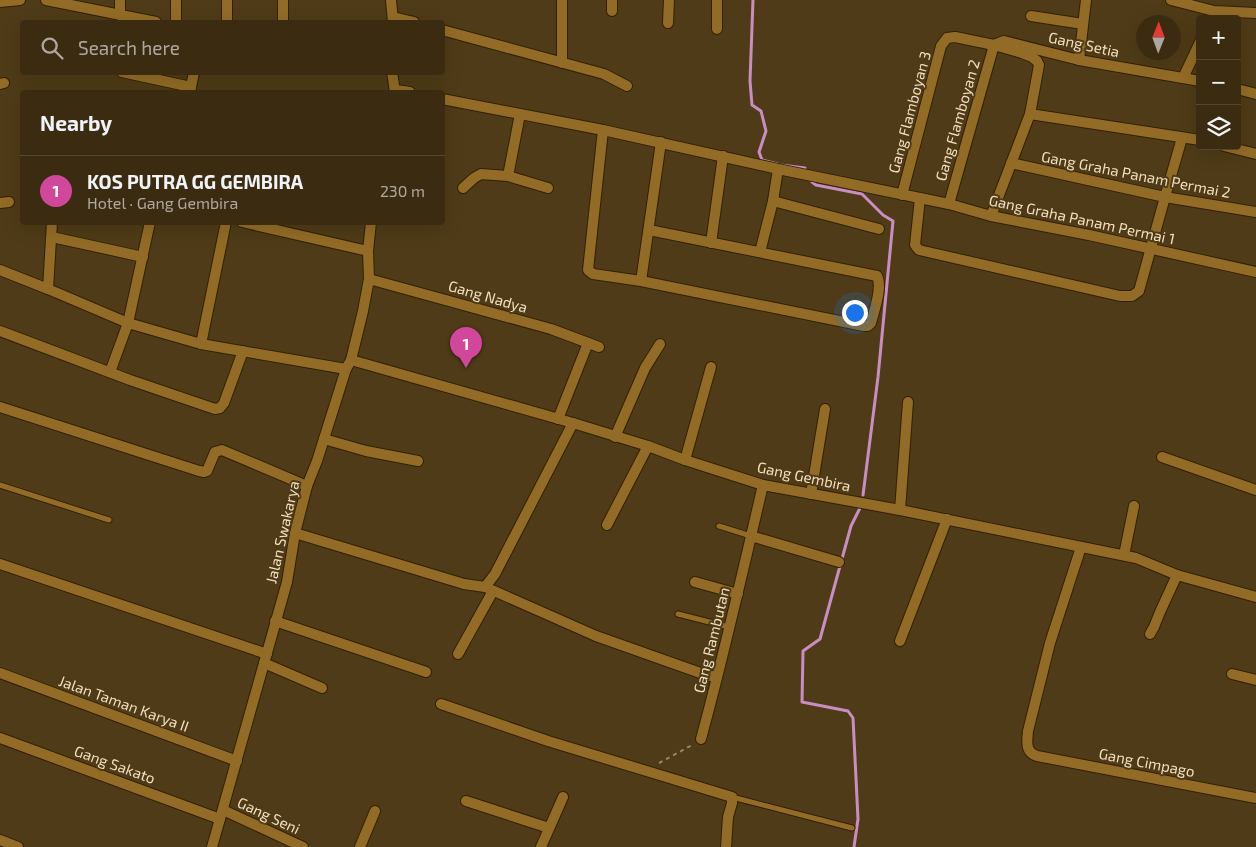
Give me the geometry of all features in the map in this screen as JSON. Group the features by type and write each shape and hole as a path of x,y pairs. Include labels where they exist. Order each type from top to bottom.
{"street":[{"path":"0,2 20,0"},
{"path":"46,0 72,3 146,20"},
{"path":"120,0 120,15"},
{"path":"176,0 176,20"},
{"path":"228,0 228,20"},
{"path":"283,0 283,20"},
{"path":"391,0 393,20"},
{"path":"562,0 562,63"},
{"path":"612,0 612,11"},
{"path":"668,23 669,0"},
{"path":"717,0 717,29"},
{"path":"1079,60 1086,0"},
{"path":"1171,0 1212,15 1256,13"},
{"path":"1032,16 1084,24"},
{"path":"445,31 604,74 627,86"},
{"name":"Gang Flamboyan 3","path":"902,194 941,46 947,38 954,37 994,45"},
{"name":"Gang Setia","path":"994,45 1004,41 1079,60 1196,80"},
{"path":"991,216 1030,114 1039,65 1032,57 994,45"},
{"name":"Gang Flamboyan 2","path":"949,204 994,45"},
{"path":"1183,78 1196,50"},
{"path":"134,75 191,90 194,75"},
{"path":"393,75 396,90"},
{"path":"1241,91 1256,94"},
{"name":"Gang Graha Panam Permai 1","path":"445,100 661,142 778,169 949,204 991,216 1089,235 1256,272"},
{"path":"508,176 520,114"},
{"path":"1030,114 1196,140"},
{"path":"603,130 588,270 593,274 642,281 864,326 868,326 871,323 879,282 876,276 649,230"},
{"path":"920,198 915,245 919,250 1120,296 1132,296 1139,291 1182,138"},
{"path":"642,281 661,142"},
{"path":"1240,150 1256,154"},
{"path":"711,243 723,156"},
{"name":"Gang Graha Panam Permai 2","path":"1011,163 1165,197 1256,212"},
{"path":"760,252 773,201 778,169"},
{"path":"463,188 481,174 508,176 548,188"},
{"path":"773,201 879,229"},
{"path":"48,288 52,225"},
{"path":"110,372 128,323 149,225"},
{"path":"201,344 225,225"},
{"path":"255,225 368,251"},
{"name":"Jalan Swakarya","path":"212,847 287,582 295,533 306,486 317,461 349,364 364,311 369,279 368,251 371,225"},
{"path":"52,237 142,257"},
{"name":"Gang Gembira","path":"0,270 48,288 128,323 201,344 349,364 573,423 648,446 762,485 947,519 1124,555 1177,575 1256,597"},
{"name":"Gang Nadya","path":"369,279 551,329 599,347"},
{"path":"0,331 215,409 220,408 224,403 243,351"},
{"path":"558,419 588,343"},
{"path":"614,437 645,368 660,344"},
{"path":"685,460 711,367"},
{"path":"900,510 908,402"},
{"path":"0,407 199,471 207,471 215,452 222,450 306,486"},
{"path":"811,494 825,409"},
{"path":"458,654 495,574 573,423"},
{"path":"324,439 366,451 418,461"},
{"path":"607,525 648,446"},
{"path":"1162,457 1256,490"},
{"name":"Gang Rambutan","path":"701,739 738,594 762,485"},
{"path":"1124,555 1134,506"},
{"path":"900,641 947,519"},
{"path":"295,533 464,584 489,589 596,636 706,675 717,677"},
{"path":"750,536 839,562"},
{"name":"Gang Cimpago","path":"1081,546 1050,643 1028,731 1028,749 1037,756 1256,798"},
{"path":"0,564 265,659 322,688"},
{"path":"1150,634 1177,575"},
{"path":"695,582 738,594"},
{"path":"275,621 426,672"},
{"name":"Jalan Taman Karya II","path":"0,673 237,761"},
{"path":"1232,674 1256,680"},
{"path":"441,704 548,741 732,797 728,816 726,847"},
{"name":"Gang Sakato","path":"0,738 221,814"},
{"path":"541,847 563,797"},
{"path":"466,801 549,828"},
{"path":"360,847 375,812"},
{"name":"Gang Seni","path":"221,814 303,847"},
{"path":"0,840 18,847"}],"lane":[{"path":"0,485 109,520"},
{"path":"719,526 750,536"},
{"path":"678,614 730,627"},
{"path":"732,797 852,828"}],"path":[{"path":"646,771 701,739"}],"waterway":[{"path":"753,0 750,81 752,105 761,111 766,131 759,152 762,160 805,168"},
{"path":"812,182 816,185 862,194 883,215 893,221 878,377 863,495"},
{"path":"854,847 858,819 853,718 848,711 802,702 803,651 820,639 851,526 860,508"}],"place":[{"name":"KOS PUTRA GG GEMBIRA","path":"466,368"}]}
